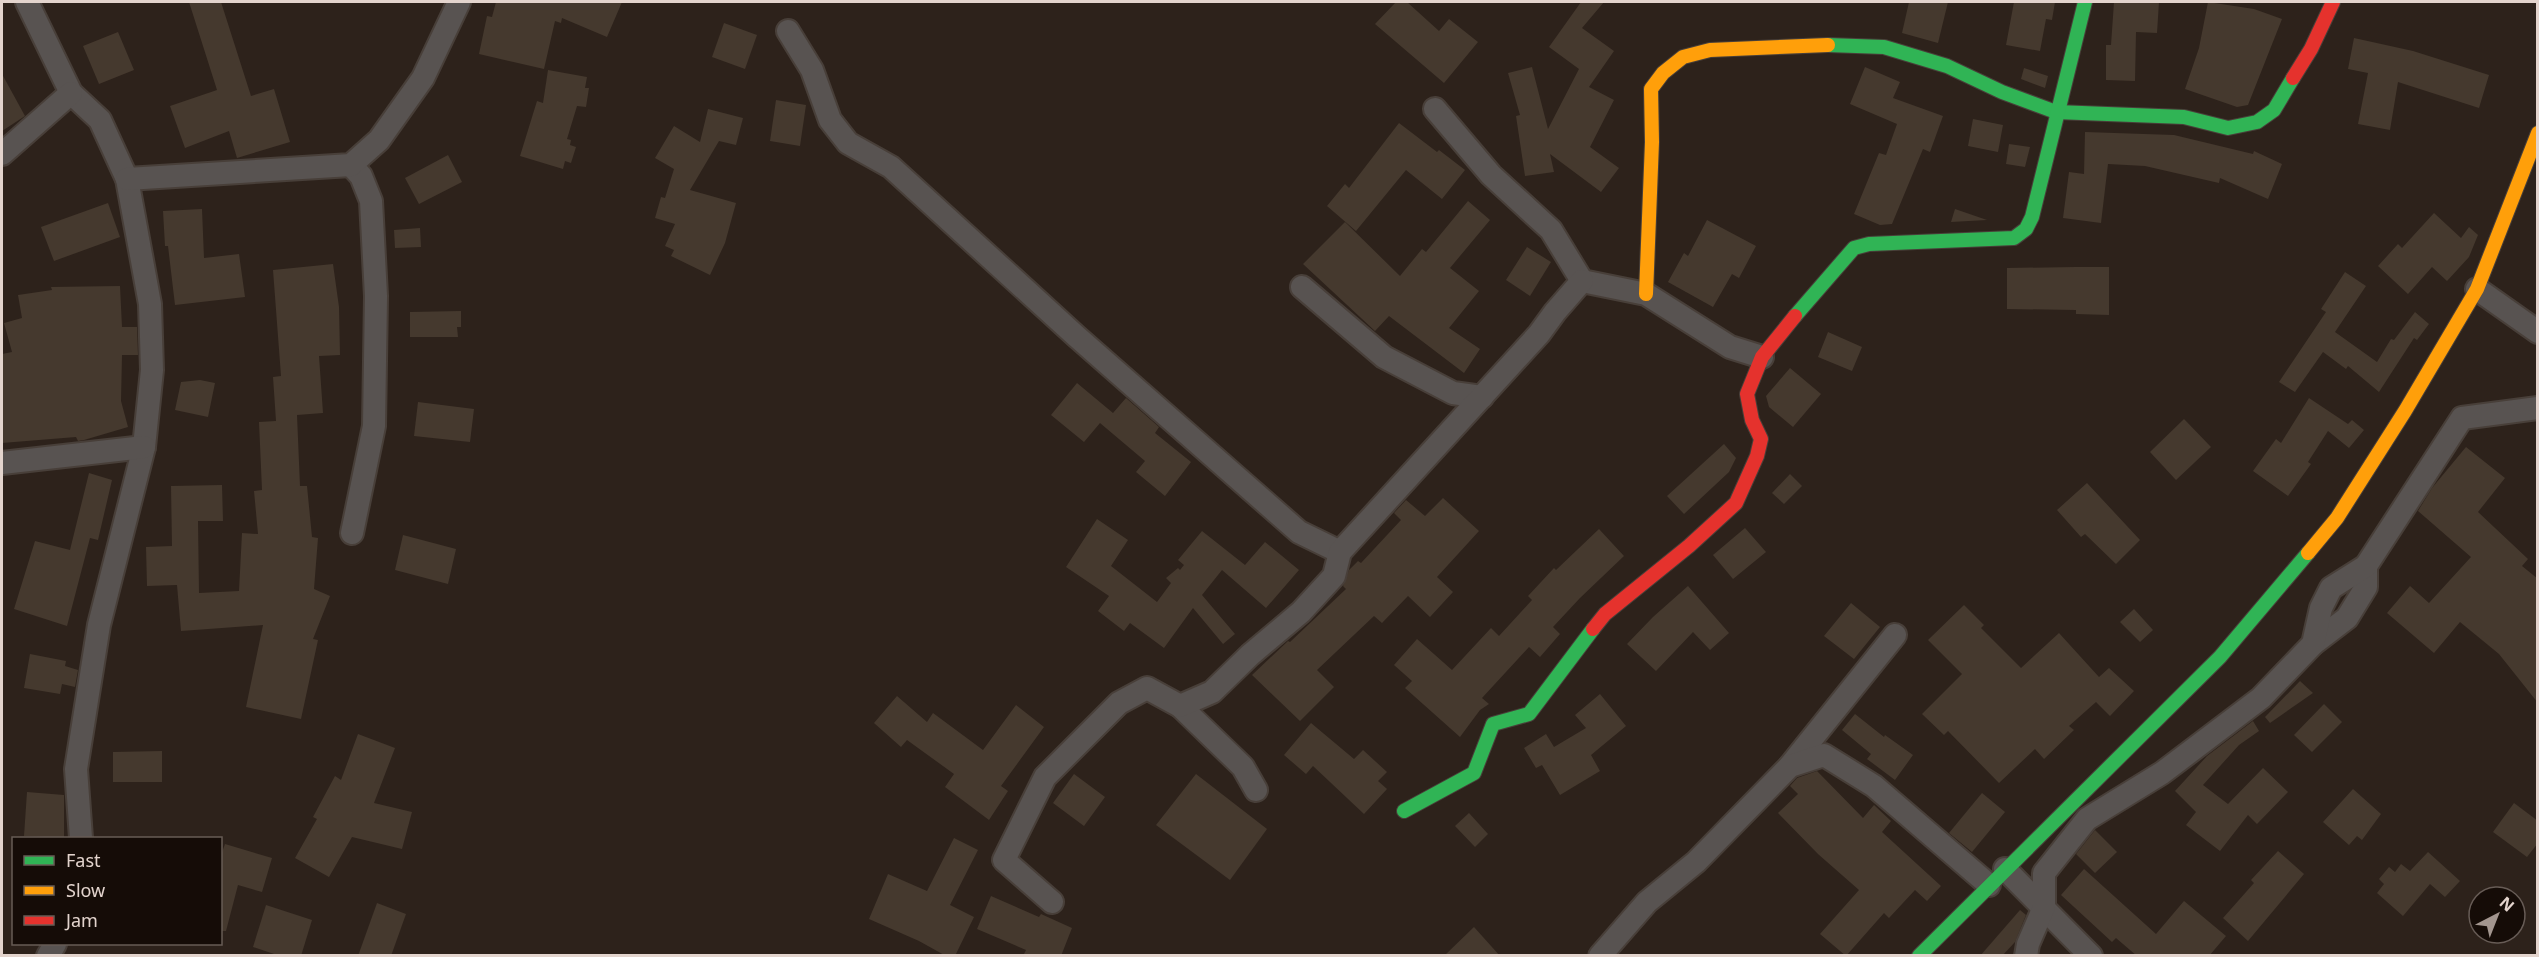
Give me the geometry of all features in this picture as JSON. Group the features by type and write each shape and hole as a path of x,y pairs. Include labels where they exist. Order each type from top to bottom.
{"street":[{"path":"27,2 71,93 100,120 127,179 150,304 152,370 144,447 95,647 76,768 81,837"},
{"path":"127,179 351,165 379,140 423,78 459,2"},
{"path":"1404,811 1474,773 1493,724 1529,714 1605,614 1689,546 1736,503 1757,456 1761,439 1752,420 1747,394 1762,357 1854,248 1869,244 2014,238 2026,229 2032,217 2056,112 2085,2"},
{"path":"1646,294 1652,142 1651,89 1663,73 1683,57 1710,50 1850,44 1884,47 1947,66 2002,92 2056,112 2184,117 2228,128 2257,122 2274,110 2311,49 2333,2"},
{"path":"788,31 812,70 830,120 848,143 891,167 1076,336 1299,532 1340,552"},
{"path":"2,154 71,93"},
{"path":"1435,109 1491,175 1551,230 1582,281 1646,294 1730,347 1762,357"},
{"path":"1931,952 1997,877 2220,657 2337,518 2405,411 2477,290 2538,133"},
{"path":"351,165 361,176 371,201 376,296 374,426 352,533"},
{"path":"1180,706 1212,692 1250,654 1301,612 1334,576 1340,552 1539,334 1582,281"},
{"path":"1302,287 1384,357 1453,393 1482,397"},
{"path":"2477,290 2538,332"},
{"path":"1453,393 1461,420"},
{"path":"2026,956 2028,944 2044,907 2044,873 2087,819 2162,774 2261,698 2313,644 2347,618 2366,587 2366,566 2462,418 2538,408"},
{"path":"2,463 144,447"},
{"path":"1600,956 1647,902 1696,862 1790,766 1895,635"},
{"path":"1052,902 1004,860 1046,777 1119,703 1147,688 1180,706 1243,767 1256,790"},
{"path":"1790,766 1824,755 1874,786 1997,877 2044,907 2091,956"},
{"path":"2079,795 2087,819"}],"building":[{"path":"189,2 221,2 251,96 274,89 290,142 237,158 229,131 185,148 170,106 217,90"},
{"path":"496,2 622,2 607,37 562,18 561,23 555,21 544,69 479,54 487,16 492,17"},
{"path":"1396,2 1407,2 1439,31 1449,19 1478,42 1444,83 1375,24"},
{"path":"1581,2 1604,2 1582,28 1614,51 1589,87 1614,100 1590,147 1619,168 1601,192 1550,154 1554,172 1525,176 1516,116 1520,115 1508,73 1532,67 1548,129 1579,69 1549,47"},
{"path":"1909,2 1948,2 1938,43 1902,33"},
{"path":"2014,2 2055,2 2052,20 2046,19 2040,51 2006,45"},
{"path":"2114,2 2159,2 2157,33 2136,32 2135,81 2106,80 2106,45 2111,45"},
{"path":"2208,2 2254,9 2282,19 2248,105 2237,107 2185,89 2199,48"},
{"path":"724,23 757,35 745,69 712,57"},
{"path":"118,32 134,70 99,84 83,46"},
{"path":"2354,38 2413,51 2489,75 2479,108 2398,82 2390,130 2358,124 2368,73 2348,69"},
{"path":"1865,67 1900,82 1893,98 1943,116 1930,152 1923,149 1892,224 1880,225 1854,214 1879,153 1886,155 1897,124 1850,104"},
{"path":"2024,68 2048,76 2045,88 2021,79"},
{"path":"548,70 587,77 585,88 589,88 586,107 577,106 567,139 571,140 570,145 576,147 571,163 565,161 563,169 520,156 537,101 543,103"},
{"path":"2,74 25,116 2,131"},
{"path":"776,100 806,105 800,146 770,141"},
{"path":"708,109 743,118 736,145 719,141 690,190 736,203 725,243 710,275 671,256 674,250 665,246 675,224 655,218 661,197 665,198 674,169 655,158 674,126 700,142"},
{"path":"1973,119 2003,125 1998,152 1968,146"},
{"path":"1399,123 1465,170 1442,199 1406,170 1356,231 1327,206 1345,184 1349,188"},
{"path":"2085,132 2174,135 2253,154 2254,151 2282,164 2268,199 2220,178 2219,183 2145,166 2108,164 2101,223 2063,218 2069,172 2084,174"},
{"path":"2009,144 2030,147 2025,167 2006,164"},
{"path":"448,155 462,182 419,204 405,178"},
{"path":"1468,201 1490,220 1450,268 1479,291 1449,328 1480,349 1464,373 1389,316 1375,331 1303,264 1345,222 1400,276 1422,249 1426,252"},
{"path":"108,203 120,237 54,261 41,227"},
{"path":"202,209 204,258 239,254 245,297 175,305 168,246 165,246 163,211"},
{"path":"1955,209 1987,220 1951,222"},
{"path":"2434,213 2461,238 2469,227 2478,235 2469,257 2447,281 2432,267 2408,294 2378,266 2398,244 2402,248"},
{"path":"1707,220 1756,246 1739,278 1732,274 1713,307 1668,282 1684,253 1688,256"},
{"path":"420,228 421,247 395,248 394,230"},
{"path":"1527,247 1551,262 1530,296 1506,280"},
{"path":"333,264 339,307 340,355 319,356 323,413 297,415 300,486 307,486 312,537 318,538 314,589 330,596 313,639 318,640 301,719 246,707 263,625 181,631 177,585 147,586 146,547 172,546 171,486 222,485 223,521 198,521 199,593 239,591 242,533 258,534 254,491 262,490 259,422 276,421 273,377 281,376 273,270"},
{"path":"2109,267 2109,315 2076,314 2076,310 2007,309 2007,268"},
{"path":"2345,272 2366,286 2335,332 2377,362 2391,339 2394,340 2415,312 2429,324 2417,340 2414,338 2379,392 2348,366 2346,369 2323,352 2295,392 2279,382 2326,312 2321,309"},
{"path":"120,286 122,327 137,327 138,355 122,355 121,401 128,427 78,441 76,437 2,443 2,354 12,352 4,323 22,318 18,295 52,290 51,287"},
{"path":"461,311 461,327 457,327 458,337 410,337 410,312"},
{"path":"1828,332 1862,347 1852,371 1818,357"},
{"path":"1790,368 1821,394 1793,427 1769,407 1766,396"},
{"path":"200,380 215,383 208,417 175,410 181,382"},
{"path":"1077,383 1113,413 1126,398 1159,427 1155,433 1191,462 1165,496 1136,472 1145,461 1100,423 1084,442 1051,415"},
{"path":"2309,398 2348,424 2352,420 2364,430 2349,448 2328,431 2308,462 2311,464 2288,496 2253,471 2276,439 2281,443"},
{"path":"418,402 474,409 470,442 414,436"},
{"path":"2184,419 2211,447 2176,480 2150,452"},
{"path":"1724,444 1736,458 1729,472 1684,514 1667,496"},
{"path":"2466,447 2505,478 2478,512 2528,559 2522,566 2538,579 2538,703 2499,654 2460,622 2434,653 2387,613 2410,586 2429,603 2471,557 2418,511 2432,488"},
{"path":"89,473 112,480 98,540 90,538 67,626 14,609 35,541 70,550"},
{"path":"1790,474 1802,486 1784,504 1772,493"},
{"path":"2087,483 2140,540 2116,564 2085,534 2081,537 2057,510"},
{"path":"1443,498 1479,531 1437,577 1453,592 1430,617 1408,596 1382,623 1374,616 1317,670 1334,687 1300,721 1252,675 1346,589 1343,586 1349,570 1358,561 1361,563 1401,520 1394,513 1406,500 1425,516"},
{"path":"1097,519 1128,540 1111,566 1157,602 1171,583 1166,578 1184,565 1178,560 1202,531 1245,565 1265,542 1299,570 1266,608 1222,570 1202,595 1235,634 1223,644 1193,608 1164,648 1130,623 1124,631 1098,611 1109,596 1066,567"},
{"path":"1745,528 1766,552 1733,579 1713,555"},
{"path":"1599,529 1624,556 1553,627 1560,634 1540,657 1529,647 1482,698 1489,704 1480,710 1460,737 1405,688 1412,681 1394,665 1417,639 1452,670 1491,628 1499,636 1532,600 1528,596 1554,568 1556,570"},
{"path":"403,535 456,549 448,584 395,570"},
{"path":"1688,586 1729,633 1710,650 1693,632 1656,671 1627,644"},
{"path":"1851,603 1880,627 1854,659 1824,636"},
{"path":"1964,605 1984,625 1981,628 2021,668 2059,633 2099,677 2109,668 2134,691 2110,716 2096,702 2069,726 2074,730 2044,759 2035,749 1999,783 1948,731 1944,735 1922,714 1962,674 1928,640"},
{"path":"2134,609 2153,630 2140,642 2120,622"},
{"path":"30,654 66,661 65,666 78,670 75,687 62,684 60,694 24,688"},
{"path":"2300,681 2313,693 2270,723 2265,717"},
{"path":"1600,694 1626,726 1591,755 1600,771 1560,795 1542,765 1536,768 1524,748 1546,734 1554,747 1586,728 1575,715"},
{"path":"897,696 927,722 933,713 983,750 1016,705 1044,727 1001,786 1008,791 989,820 945,787 954,774 907,740 901,747 874,723"},
{"path":"2324,704 2342,722 2312,752 2294,735"},
{"path":"1855,714 1884,737 1885,735 1913,755 1895,780 1867,759 1871,754 1842,730"},
{"path":"2253,721 2259,731 2239,745 2203,785 2228,804 2263,768 2288,792 2257,824 2248,815 2220,851 2186,825 2196,812 2175,791 2207,756"},
{"path":"1311,723 1354,759 1363,750 1387,772 1378,781 1387,789 1364,814 1313,766 1306,774 1284,755"},
{"path":"358,734 395,748 374,803 412,812 402,849 352,837 329,877 295,858 317,819 313,817 335,776 341,780"},
{"path":"162,751 162,782 113,782 113,752"},
{"path":"1817,771 1863,818 1874,805 1891,821 1882,832 1941,886 1927,901 1915,890 1889,918 1884,913 1846,956 1820,934 1859,890 1818,854 1778,813 1798,794 1790,786 1797,778"},
{"path":"1074,774 1105,797 1084,826 1053,803"},
{"path":"1196,774 1267,829 1230,880 1156,825"},
{"path":"2353,789 2381,814 2362,840 2357,836 2349,845 2323,822"},
{"path":"27,792 64,795 64,837 24,836"},
{"path":"1982,793 2005,812 1972,852 1949,833"},
{"path":"2514,803 2538,821 2538,843 2527,857 2493,832"},
{"path":"1469,813 1488,834 1475,847 1455,826"},
{"path":"2095,830 2117,852 2095,873 2076,854"},
{"path":"954,838 978,850 950,905 974,917 955,956 946,956 919,941 869,919 888,874 927,891"},
{"path":"225,844 272,858 262,892 238,885 226,931 222,931 222,852"},
{"path":"2278,851 2304,874 2248,941 2223,918 2254,883 2251,880"},
{"path":"2428,852 2460,881 2445,897 2430,884 2403,916 2377,893 2384,884 2379,879 2389,867 2395,872 2401,864 2410,871"},
{"path":"2084,869 2156,934 2184,901 2226,936 2209,956 2137,956 2116,938 2112,942 2061,895"},
{"path":"991,896 1039,917 1041,914 1072,928 1061,956 1023,956 1026,950 977,929"},
{"path":"377,903 406,914 391,956 358,956"},
{"path":"266,905 312,920 301,956 280,956 253,947"},
{"path":"2020,910 2026,915 2015,942 2002,956 1980,956"},
{"path":"1474,927 1500,956 1444,956"}],"traffic: fast":[{"path":"1795,316 1854,248 1869,244 2014,238 2026,229 2032,217 2085,2"},
{"path":"1828,45 1884,47 1947,66 2002,92 2056,112 2184,117 2228,128 2257,122 2274,110 2293,78"},
{"path":"1919,956 2220,657 2308,553"},
{"path":"1404,811 1474,773 1493,724 1529,714 1593,629"}],"traffic: slow":[{"path":"1646,294 1652,142 1651,89 1663,73 1683,57 1710,50 1828,45"},
{"path":"2308,553 2337,518 2405,411 2477,289 2538,133"}],"traffic: jam":[{"path":"2293,78 2311,49 2333,2"},
{"path":"1593,629 1605,614 1689,546 1736,503 1757,456 1761,439 1752,420 1747,394 1762,357 1795,316"}]}
